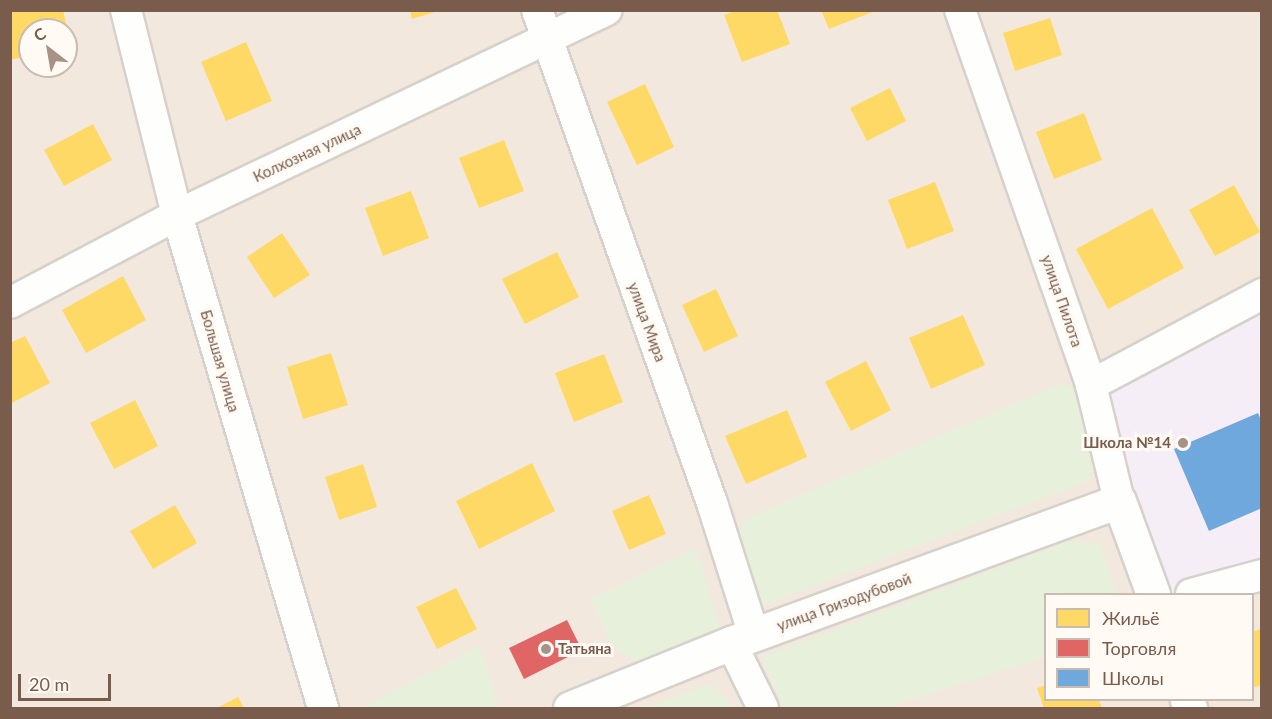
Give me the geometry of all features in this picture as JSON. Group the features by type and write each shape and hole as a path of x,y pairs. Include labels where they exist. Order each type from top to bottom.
{"street":[{"name":"Большая улица","path":"126,10 177,215 323,708"},
{"name":"улица Мира","path":"537,10 545,39 714,506 743,639 763,708"},
{"name":"Колхозная улица","path":"10,303 177,215 607,10"},
{"name":"улица Пилота","path":"960,10 1091,384 1119,501 1153,593"},
{"path":"1091,384 1262,294"},
{"name":"улица Гризодубовой","path":"570,708 743,639 1119,501"},
{"path":"1195,593 1262,575"}],"shaded area":[{"path":"11,11 1261,11 1261,708 11,708"},
{"name":"Школа №14","path":"1261,294 1261,575 1195,593 1153,593 1091,385"}],"green space":[{"path":"1060,384 1078,387 1095,458 1090,480 755,608 734,545 743,520"},
{"path":"1070,541 1101,544 1116,593 1044,593 1044,657 885,708 783,708 762,657"},
{"path":"696,548 720,630 643,663 612,648 591,599"},
{"path":"480,646 499,708 361,708"},
{"path":"711,684 735,708 644,708"}],"building: Жильё":[{"path":"63,10 65,18 18,18 18,58 10,60 10,11"},
{"path":"410,10 438,10 438,11 412,19"},
{"path":"737,10 777,10 790,44 742,62 724,15"},
{"path":"821,10 875,10 875,11 829,29"},
{"path":"1050,18 1062,55 1015,71 1003,33"},
{"path":"246,42 272,101 226,121 201,62"},
{"path":"645,84 674,147 637,165 607,102"},
{"path":"890,88 906,121 867,141 850,108"},
{"path":"1084,113 1102,160 1054,179 1036,132"},
{"path":"93,124 112,160 64,186 44,150"},
{"path":"504,140 524,191 479,208 459,158"},
{"path":"935,182 954,231 907,249 888,200"},
{"path":"1234,185 1260,232 1215,256 1189,210"},
{"path":"411,191 429,238 383,256 365,208"},
{"path":"1152,208 1184,268 1108,309 1076,249"},
{"path":"282,233 310,275 274,298 247,257"},
{"path":"557,252 579,297 525,324 502,279"},
{"path":"123,276 146,320 86,353 62,310"},
{"path":"716,289 738,336 704,352 682,305"},
{"path":"963,315 985,365 931,389 909,338"},
{"path":"25,336 50,383 10,404 10,343"},
{"path":"331,353 348,405 303,419 287,367"},
{"path":"604,354 623,402 574,422 555,373"},
{"path":"866,361 891,410 851,431 825,382"},
{"path":"135,400 158,446 114,469 90,423"},
{"path":"787,410 807,457 746,484 725,436"},
{"path":"532,463 555,511 479,549 456,501"},
{"path":"363,464 377,507 339,520 325,477"},
{"path":"649,495 666,534 629,550 612,511"},
{"path":"175,505 197,543 153,569 130,531"},
{"path":"456,588 477,629 437,649 416,607"},
{"path":"1260,629 1262,685 1254,687 1254,631"},
{"path":"1044,686 1044,701 1099,701 1102,708 1044,708 1037,688"},
{"path":"238,697 244,708 217,708"}],"building: Торговля":[{"name":"Татьяна","path":"567,620 582,650 524,679 509,648"}],"building: Школы":[{"path":"1258,413 1262,422 1262,508 1209,531 1174,449"}],"place":[{"name":"Школа №14","path":"1183,443"},
{"name":"Татьяна","path":"546,649"}]}
